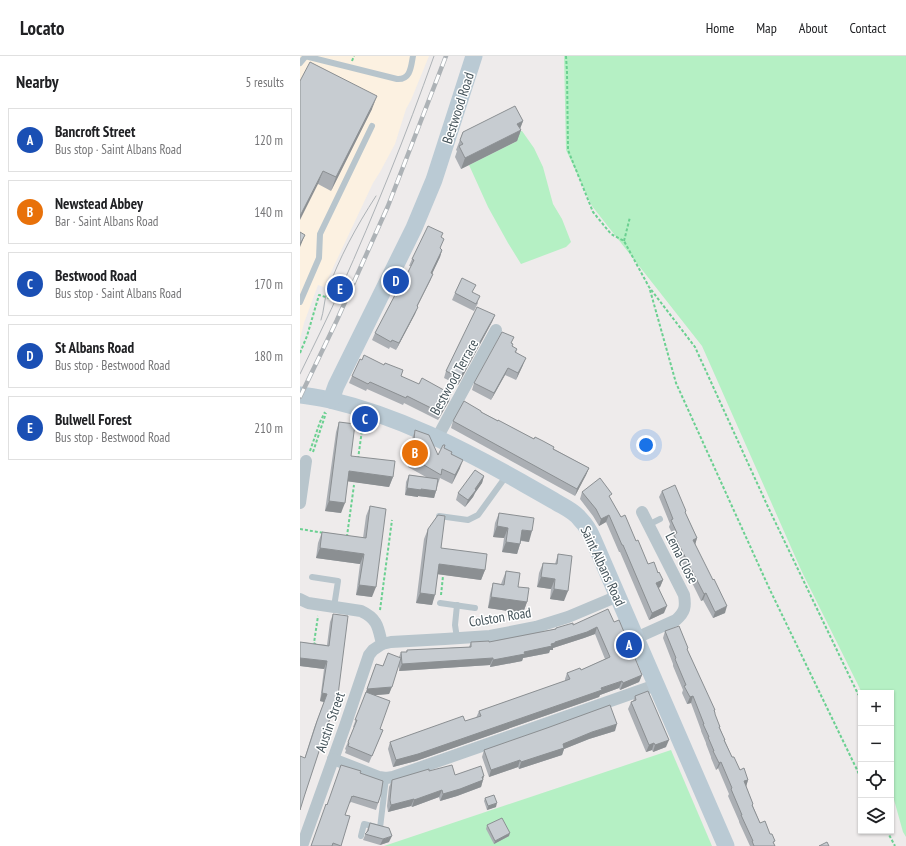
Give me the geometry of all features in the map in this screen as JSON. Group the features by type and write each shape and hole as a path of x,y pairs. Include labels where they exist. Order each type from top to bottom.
{"street":[{"name":"Bestwood Road","path":"331,400 336,386 414,228 434,180 474,56"},
{"name":"Bestwood Terrace","path":"437,438 496,330"},
{"name":"Saint Albans Road","path":"300,395 331,400 355,407 402,423 454,445 508,474 570,510 579,517 587,527 593,539 726,846"},
{"path":"300,503 309,458"},
{"name":"Lema Close","path":"636,638 676,620 682,616 685,609 684,595 642,512"},
{"name":"Colston Road","path":"382,644 391,642 490,636 536,627 568,617 618,596"},
{"path":"300,599 308,603 374,615 382,644"},
{"name":"Austin Street","path":"302,846 369,656 373,650 382,644"},
{"path":"333,759 379,777 386,778 402,775 656,685"}],"lane":[{"path":"300,63 305,56 397,79 403,79 409,73 413,56"},
{"path":"300,302 319,258 320,234 372,126"},
{"path":"439,516 468,520 478,515 508,474"},
{"path":"648,525 660,519"},
{"path":"312,577 338,581 334,607"},
{"path":"440,603 475,608"},
{"path":"457,605 455,625 457,638"},
{"path":"360,836 364,824 380,828 386,778"}],"path":[{"path":"566,56 568,150 593,212 611,234 624,242 649,287 695,348 768,507 858,694"},
{"path":"624,242 630,217"},
{"path":"649,287 676,383 770,590 858,772"},
{"path":"300,353 307,336 319,295 332,299"},
{"path":"309,458 320,422 331,400"},
{"path":"309,458 314,449 331,400"},
{"path":"358,459 364,418"},
{"path":"339,535 347,536 354,485"},
{"path":"374,615 392,520"},
{"path":"300,530 325,533"},
{"path":"440,603 444,576"},
{"path":"317,647 314,643 320,605"},
{"path":"889,834 895,846"}],"shaded area":[{"path":"300,56 429,56 406,109 395,144 373,183 324,287 318,285 304,323 300,339"}],"green space":[{"path":"564,56 906,56 906,837 903,832 894,800 894,690 861,690 802,572 702,346 592,206 566,150"},
{"path":"522,131 534,148 543,167 553,204 562,219 571,242 566,247 521,264 488,207 469,165 517,141 514,134"},
{"path":"671,750 712,846 384,846"}],"building":[{"path":"310,62 377,96 336,177 323,171 300,216 300,81"},
{"path":"515,106 523,121 517,124 521,130 465,158 459,146 463,144 460,140 463,132"},
{"path":"428,226 443,233 441,237 444,239 440,248 442,250 431,273 433,274 417,306 418,307 399,343 392,340 391,342 375,333 395,295 397,296 414,260 412,259"},
{"path":"300,232 305,235 300,244"},
{"path":"462,278 476,285 472,292 480,296 476,304 455,293"},
{"path":"477,307 495,315 460,378 446,371"},
{"path":"502,332 514,337 511,343 513,344 512,346 517,349 515,352 526,358 518,373 508,368 494,393 474,383"},
{"path":"364,355 384,365 385,363 403,370 401,376 419,384 422,378 451,394 441,413 407,396 406,398 370,382 368,384 352,376 360,359 362,360"},
{"path":"464,401 498,421 534,439 535,437 543,441 554,447 553,449 589,468 577,489 453,421"},
{"path":"339,422 355,424 351,456 395,461 393,477 349,471 345,503 329,501"},
{"path":"415,430 429,435 438,455 443,445 445,445 444,448 452,452 451,454 463,460 455,475 442,469 441,475 412,458"},
{"path":"475,470 484,476 468,500 458,493"},
{"path":"409,475 438,479 436,491 407,488"},
{"path":"600,478 612,494 609,496 621,517 625,515 648,564 654,562 658,573 659,572 663,580 656,583 667,606 652,613 609,515 601,519 596,509 582,492"},
{"path":"675,485 697,538 693,540 727,606 715,612 706,593 704,594 674,535 677,533 671,520 673,519 662,491"},
{"path":"370,506 386,509 376,587 359,585 364,554 320,548 322,532 366,538"},
{"path":"499,513 534,518 532,531 522,530 520,544 506,542 508,528 497,526"},
{"path":"438,515 445,516 441,548 487,554 485,570 439,564 435,595 420,593 428,529"},
{"path":"558,554 572,556 568,591 554,589 555,579 541,577 543,563 557,564"},
{"path":"506,571 520,573 518,587 529,588 527,602 491,597 493,583 504,585"},
{"path":"608,609 614,622 619,620 642,675 623,683 622,681 601,688 602,690 418,754 396,760 390,742 463,716 465,721 481,716 479,711 570,679 567,673 580,668 581,670 610,657 597,627 587,632 555,642 551,644 552,646 524,652 525,654 493,660 493,658 402,664 401,652 407,652 407,650 471,647 471,642 489,642 556,629 573,623 573,625"},
{"path":"333,614 348,616 337,703 329,721 300,810 300,756 305,758 327,694 322,693 327,661 300,658 300,642 329,646"},
{"path":"679,626 688,648 687,649 715,710 724,740 740,770 744,768 748,780 744,781 753,804 752,805 760,823 765,821 770,834 772,834 775,841 773,842 775,846 754,846 721,762 719,763 713,751 693,696 690,697 684,686 686,685 665,631"},
{"path":"388,653 401,658 392,687 367,689 376,664 383,666"},
{"path":"648,691 669,740 655,745 654,743 649,745 631,702 636,700 635,696"},
{"path":"366,692 390,701 380,729 383,730 372,756 348,746 348,742 357,720 355,720"},
{"path":"610,705 617,724 563,744 564,748 521,762 520,760 491,770 484,750"},
{"path":"341,765 361,771 360,773 383,781 378,803 352,796 345,815 350,816 341,846 333,843 332,846 311,846 326,804 327,805"},
{"path":"452,765 455,775 481,766 484,776 482,777 483,780 443,794 442,790 414,800 391,805 392,780 429,769 429,771"},
{"path":"494,795 497,803 488,806 485,798"},
{"path":"502,818 510,833 495,841 487,825"},
{"path":"370,823 389,828 392,836 383,839 365,834 368,831"},
{"path":"827,842 829,846 819,846"}],"tram line":[{"path":"300,374 336,299 366,231 390,173 434,56"},
{"path":"321,320 327,292 337,267 355,231 376,196"}],"railway":[{"path":"300,397 337,320 388,206 446,56"}],"place":[{"name":"St Albans Road","path":"396,281"},
{"name":"Bulwell Forest","path":"340,289"},
{"name":"Bestwood Road","path":"365,419"},
{"name":"Newstead Abbey","path":"415,453"},
{"name":"Bancroft Street","path":"629,645"}]}
